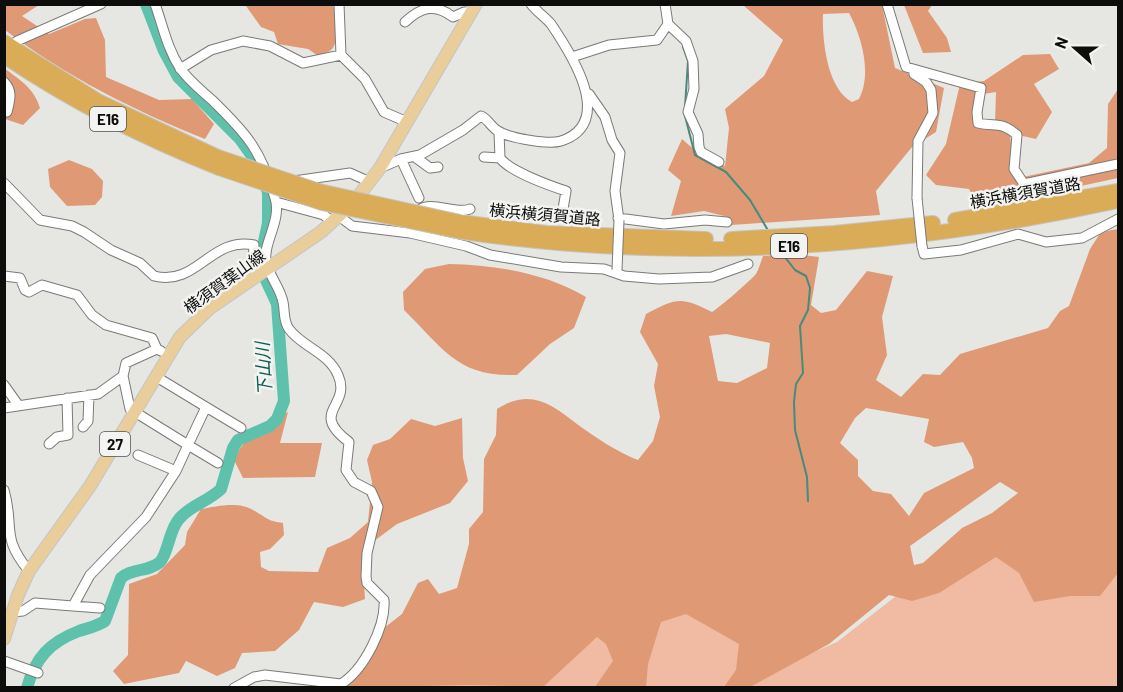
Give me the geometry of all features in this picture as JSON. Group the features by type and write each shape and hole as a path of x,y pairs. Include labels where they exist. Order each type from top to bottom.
{"highway":[{"name":"横浜横須賀道路","path":"11,42 98,101 219,163"},
{"name":"横浜横須賀道路","path":"4,56 95,112 151,140 219,163 319,191 458,227 545,243 629,248 787,246 949,231 1119,201"},
{"name":"横浜横須賀道路","path":"458,227 630,238 787,237 948,221 1119,191"}],"main road":[{"name":"横須賀葉山線","path":"4,639 29,571 90,486 155,376 163,352 193,322 336,219 370,182 473,8"}],"street":[{"path":"11,42 101,4"},
{"path":"155,4 165,39 180,69 252,141 271,184 276,201 275,222 263,272"},
{"path":"339,4 341,55 365,79 384,112 407,122"},
{"path":"531,4 550,23 572,57 587,92 605,117 612,140 620,153 615,191 619,219 617,272"},
{"path":"665,4 668,24 686,41 693,61 693,89 688,112 698,134 699,147 701,152 719,162"},
{"path":"887,4 906,67 926,82 931,90 933,113 918,141 917,198 924,254 961,250 1018,234 1046,242 1082,238 1119,219"},
{"path":"405,22 422,9 438,7 453,17 473,8"},
{"path":"572,57 609,45 657,40 668,24"},
{"path":"180,69 211,50 243,41 270,46 303,63 341,55"},
{"path":"906,67 981,88 977,112 978,123 994,123 1008,127 1017,135 1014,169 1024,184 1119,164"},
{"path":"4,82 10,88 8,112"},
{"path":"380,168 415,156 464,130 477,117 484,117 500,132 543,143 568,139 586,116 587,92"},
{"path":"500,132 500,158 507,166 548,186 567,191 563,209"},
{"path":"415,156 430,168 438,167"},
{"path":"484,157 500,158"},
{"path":"401,159 419,198"},
{"path":"271,184 346,173 370,182"},
{"path":"4,183 40,220 72,226 111,250 140,263 154,276 187,275 222,248 244,243 254,245 253,262 283,300 288,328 317,350 338,375 341,393 330,415 332,426 349,442 346,470 349,476 371,491 376,498 377,514 367,553 366,576 367,583 384,600 385,606 379,636 362,663 341,684 333,686 265,675 254,677 234,687"},
{"path":"276,201 352,226 411,233 466,246 490,255 561,267 604,269 659,279 712,277 748,264"},
{"path":"411,233 422,207 459,211 470,209"},
{"path":"619,219 664,224 705,220 727,222"},
{"path":"4,276 20,278 25,290 29,292 42,285 77,294 92,315 106,325 152,338 163,352 126,363 123,376 130,409 218,463"},
{"path":"4,408 98,393 123,376"},
{"path":"155,376 241,428"},
{"path":"4,386 19,406"},
{"path":"83,428 88,421 89,395"},
{"path":"49,444 57,437 68,435 67,398"},
{"path":"73,606 90,575 146,516 176,471 207,407"},
{"path":"138,455 176,471"},
{"path":"4,490 8,502 5,529 7,542 15,558 29,571"},
{"path":"13,612 23,611 35,603 100,608"},
{"path":"4,661 34,671"}],"shaded area":[{"path":"248,4 333,5 336,28 334,46 331,50 317,55 308,49 278,44 274,32 261,27 246,6"},
{"path":"4,5 39,5 22,16 49,34 85,19 96,18 105,40 106,77 159,100 192,99 214,124 205,139 153,117 101,91 28,47 5,30"},
{"path":"743,5 882,5 895,68 944,88 936,132 912,147 876,191 880,215 731,225 728,217 704,211 671,216 681,181 668,170 682,139 697,152 725,166 729,128 725,109 764,76 783,40","holes":["849,13 858,33 865,67 863,89 859,99 852,102 837,86 828,63 823,14"]},
{"path":"904,5 932,5 928,11 947,38 951,52 923,53"},
{"path":"1050,54 1059,69 1034,84 1052,112 1036,139 1010,133 1012,156 1023,177 1089,163 1107,148 1108,104 1118,89 1118,178 979,208 969,189 936,185 926,175 946,144 960,84 984,81 1023,55","holes":["996,92 995,124 977,120 977,95"]},
{"path":"4,68 30,90 40,108 23,125 5,119"},
{"path":"69,160 92,169 103,181 102,197 95,205 67,206 50,187 48,169"},
{"path":"1118,229 1118,573 1100,596 1070,596 1034,602 1019,573 996,557 939,593 912,601 889,595 829,644 750,687 724,687 736,670 739,644 686,614 661,622 648,664 646,687 595,687 613,661 606,644 597,637 543,687 468,685 339,688 376,648 384,628 402,614 418,583 428,579 439,594 457,588 469,544 469,529 483,512 484,459 496,435 497,409 509,403 530,399 549,404 606,444 638,460 653,441 660,417 654,386 658,364 640,332 646,314 679,301 693,303 712,312 756,274 763,256 794,254 819,257 811,305 821,313 836,310 867,271 893,276 882,317 887,355 876,380 901,397 923,374 940,375 960,354 1048,328 1060,311 1069,306 1090,249 1101,232","holes":["726,334 770,343 767,368 737,383 718,381 709,336","866,408 929,419 924,442 934,447 963,442 972,458 974,468 924,493 909,516 891,494 873,491 858,476 858,460 840,443 855,418","1000,482 1018,493 992,513 962,528 923,563 914,565 910,546"]},
{"path":"449,264 485,266 537,276 586,297 574,328 550,344 517,375 480,371 465,366 453,358 404,310 403,292 425,269"},
{"path":"288,412 280,443 322,443 315,477 243,478 233,458 256,427"},
{"path":"462,418 463,458 468,481 450,503 397,524 362,550 365,599 343,607 314,602 299,630 275,651 242,653 235,668 217,676 186,661 179,673 124,684 113,671 128,655 129,584 157,574 185,545 187,532 201,509 228,505 247,507 270,520 283,523 284,535 270,549 260,552 261,567 269,571 318,572 327,548 350,538 368,522 372,482 367,460 373,445 390,439 411,419 435,426"},
{"path":"1027,494 1118,558 1118,687 406,688 705,594 760,676 837,642"}],"waterway":[{"name":"下山川","path":"27,688 34,668 45,652 69,635 105,621 121,578 160,562 173,529 183,514 221,489 233,448 238,440 270,426 277,419 284,401 277,304 259,265 268,223 268,192 257,163 240,139 178,77 164,51 146,4"},
{"path":"683,47 688,61 685,107"},
{"path":"684,112 695,155 726,172 750,200 769,232"},
{"path":"781,252 795,270 806,276 810,288 808,310 800,326 803,373 796,384 794,402 795,430 807,477 808,501"}]}
